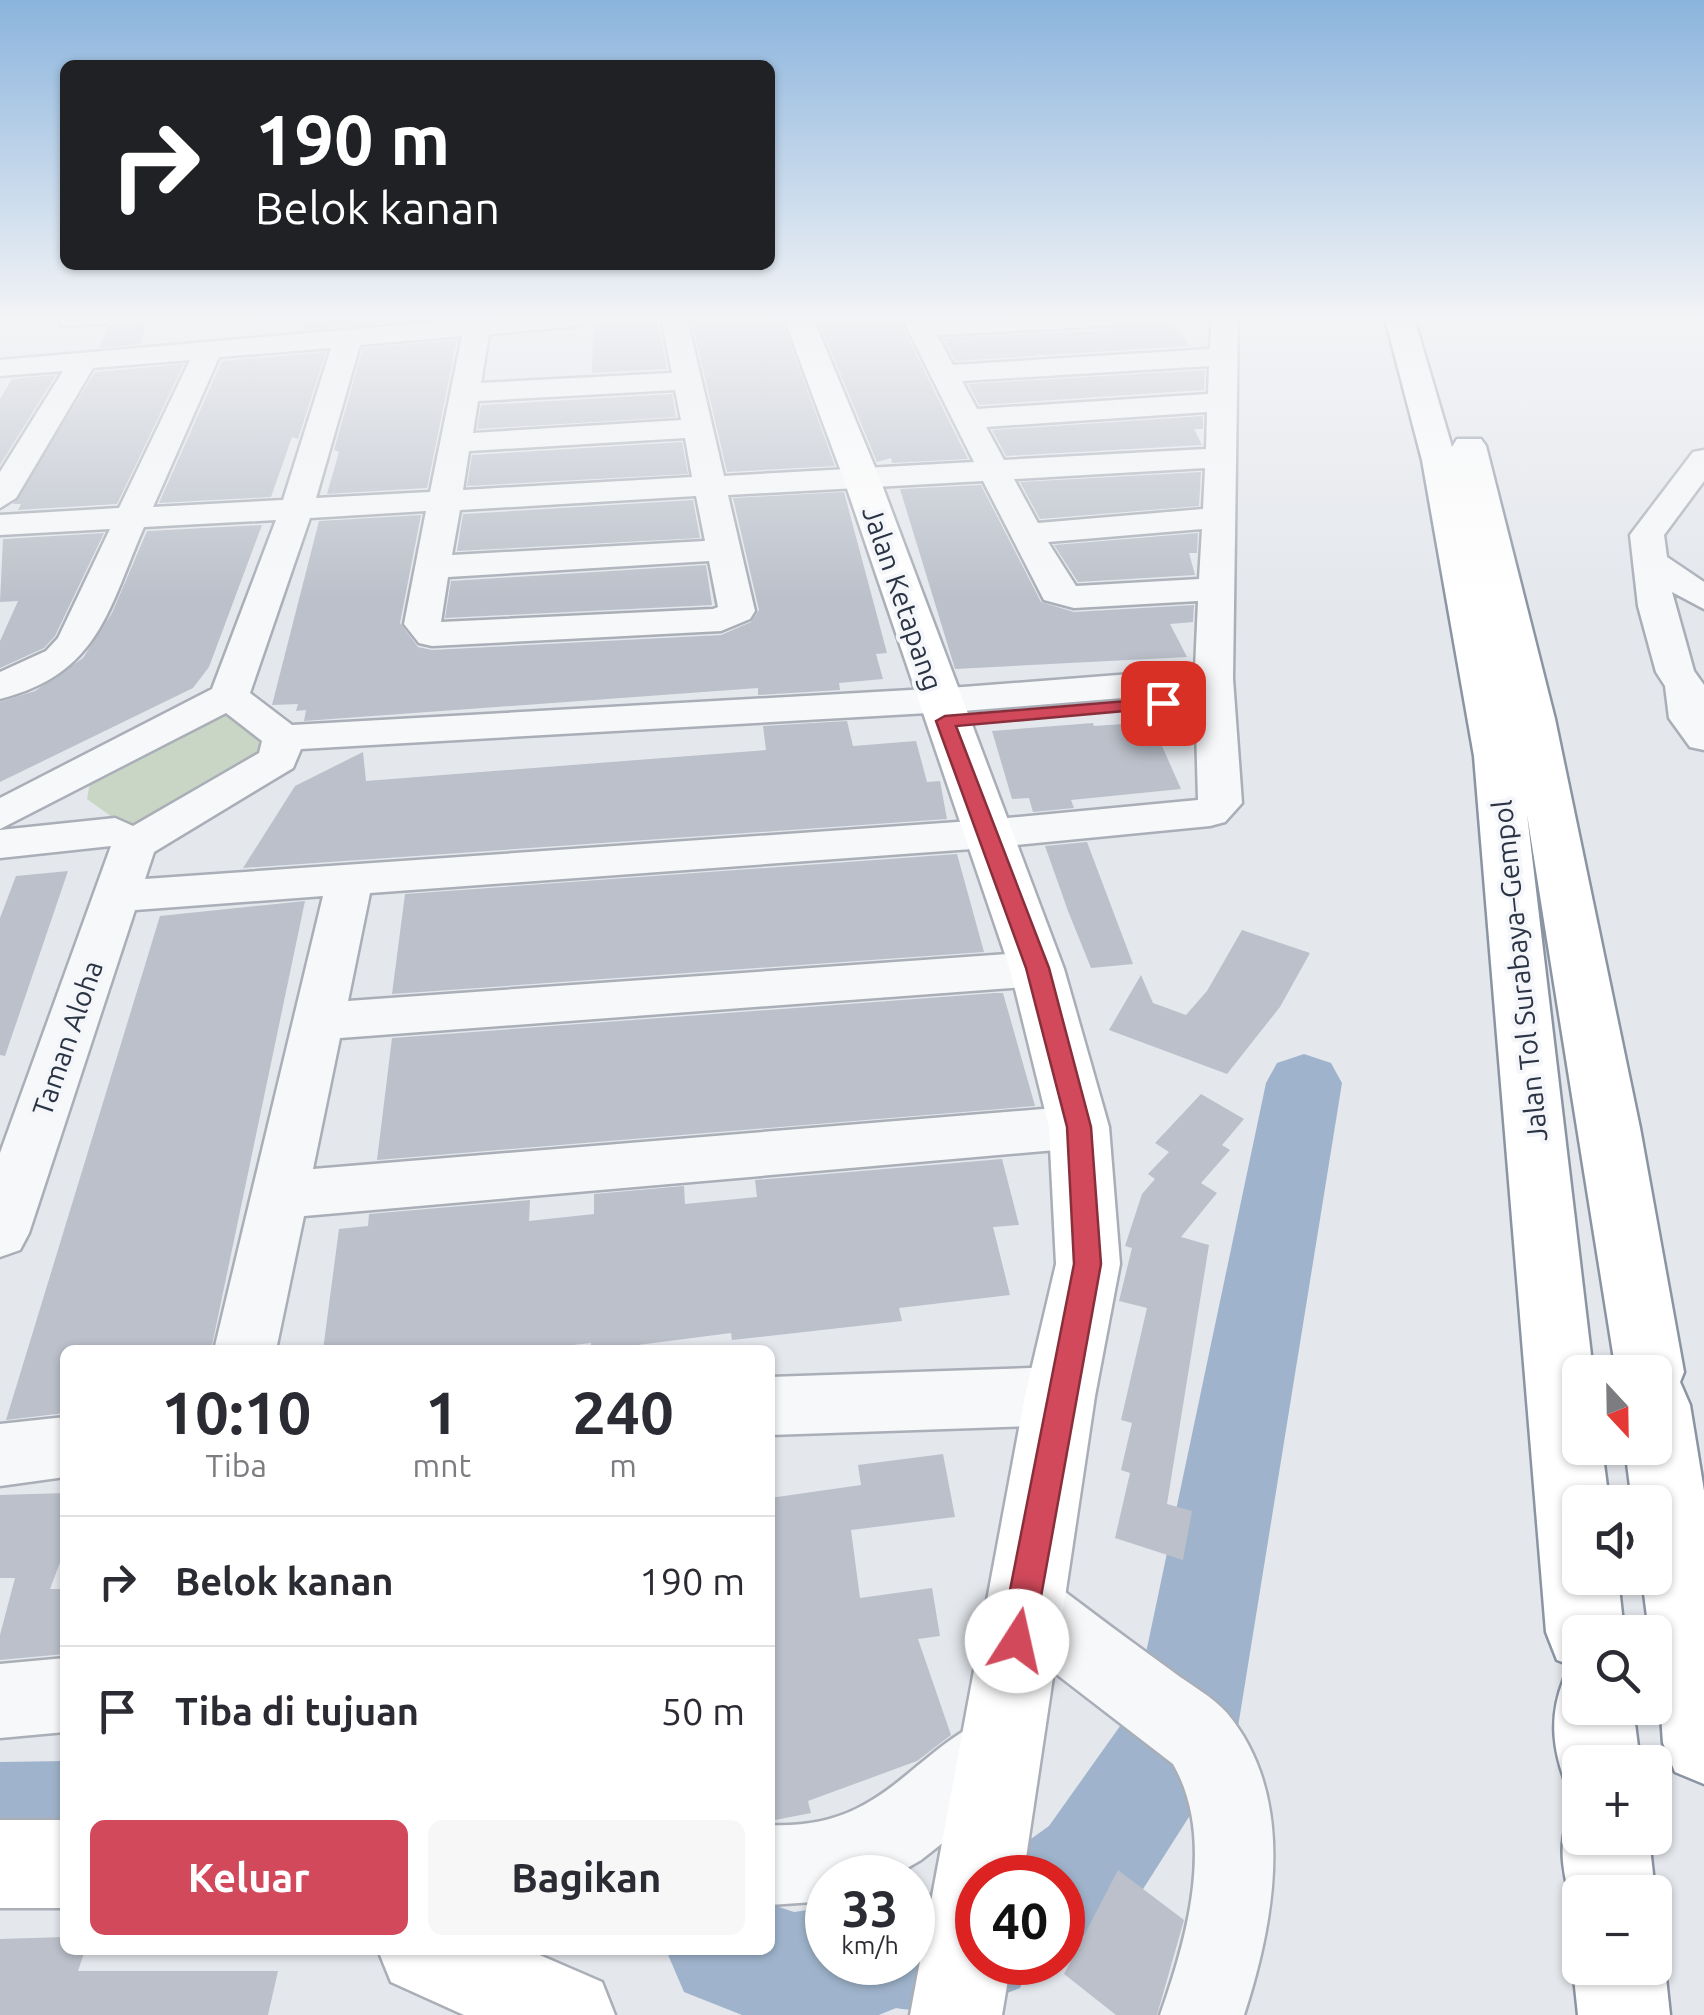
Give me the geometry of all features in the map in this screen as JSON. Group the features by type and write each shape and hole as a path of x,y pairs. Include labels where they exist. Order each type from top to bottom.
{"main road":[{"name":"Jalan Ketapang","path":"835,412 1038,968 1079,1127 1088,1264 1023,1604 957,2014"},
{"name":"Jalan Tol Surabaya–Gempol","path":"1425,412 1439,460 1498,756 1583,1615"},
{"name":"Jalan Tol Surabaya–Gempol","path":"1459,412 1496,541 1626,1214 1647,1355"},
{"path":"1664,1465 1704,1743"},
{"path":"0,1864 60,1864"},
{"path":"434,1955 568,2015"},
{"path":"1621,1985 1624,2015"}],"street":[{"path":"0,498 52,412"},
{"path":"0,688 59,659 75,642 181,412"},
{"path":"0,814 51,791 228,696 298,508 326,412"},
{"path":"462,412 422,624 426,633 441,636 730,617 738,606 695,412"},
{"path":"963,412 1054,588 1062,595 1216,589"},
{"path":"967,419 1072,412"},
{"path":"116,896 986,834 1210,812 1220,804 1222,790 1215,689 1222,412"},
{"path":"456,443 698,428"},
{"path":"0,524 1220,458"},
{"path":"1703,466 1647,535 1656,606 1675,672 1695,685 1689,718 1704,738"},
{"path":"1026,534 1218,518"},
{"path":"432,567 725,550"},
{"path":"1649,560 1704,598"},
{"path":"0,844 125,838 281,749 941,710 1215,689"},
{"path":"228,696 281,749"},
{"path":"51,791 125,838"},
{"name":"Taman Aloha","path":"0,1233 116,896 125,838"},
{"path":"247,1345 350,880"},
{"path":"318,1021 1038,968"},
{"path":"280,1195 1079,1127"},
{"path":"775,1406 1060,1396"},
{"path":"0,1454 60,1447"},
{"path":"1023,1604 1198,1738 1226,1784 1235,1836 1222,1956 1202,2015"},
{"path":"0,1700 60,1695"},
{"path":"775,1866 793,1869 842,1854 920,1820 986,1837"}],"green space":[{"path":"208,713 238,714 275,739 257,764 133,832 87,799 91,777"}],"building":[{"path":"0,412 33,412 0,465"},
{"path":"70,412 161,412 117,504 18,510 21,504 13,504"},
{"path":"199,412 307,412 298,439 292,437 271,497 159,503"},
{"path":"345,412 442,412 427,488 327,494 339,452 334,450"},
{"path":"480,412 675,412 676,417 477,429"},
{"path":"713,412 815,412 835,466 727,472"},
{"path":"856,412 945,412 968,459 892,463 891,458 877,462"},
{"path":"1203,416 1203,429 1194,429 1202,445 1006,456 992,430"},
{"path":"682,442 688,474 467,486 472,455"},
{"path":"1201,472 1199,506 1040,519 1020,482"},
{"path":"981,485 1041,602 1074,612 1194,605 1193,622 1170,624 1187,657 955,669 900,489"},
{"path":"844,492 887,653 876,654 883,679 839,683 840,690 758,695 758,688 304,721 306,710 296,711 298,704 272,705 319,521 421,515 400,623 418,647 432,650 721,635 751,622 759,610 733,498"},
{"path":"693,500 700,538 457,551 463,514"},
{"path":"262,525 209,667 193,688 0,782 0,702 35,691 83,658 112,613 147,531"},
{"path":"104,533 55,636 44,648 0,668 0,641 18,601 0,602 3,539"},
{"path":"1198,533 1197,553 1189,553 1195,575 1078,582 1054,545"},
{"path":"706,565 712,605 445,618 451,581"},
{"path":"847,721 853,746 916,741 927,782 940,781 947,819 243,868 295,786 363,752 366,781 766,750 763,726"},
{"path":"1138,723 1141,728 1154,728 1181,789 1071,800 1074,808 1033,812 1029,798 1012,799 992,731"},
{"path":"1087,842 1133,964 1091,968 1045,846"},
{"path":"957,854 984,952 392,994 405,894"},
{"path":"68,871 5,1056 0,1055 0,918 16,876"},
{"path":"305,901 212,1345 60,1345 60,1414 6,1420 160,916"},
{"path":"1242,930 1310,953 1280,1007 1227,1074 1109,1030 1141,975 1153,1003 1186,1015 1207,991"},
{"path":"1003,993 1035,1106 377,1160 392,1038"},
{"path":"1201,1094 1244,1119 1222,1145 1230,1150 1201,1183 1217,1193 1181,1237 1209,1245 1167,1504 1192,1511 1183,1560 1115,1538 1130,1473 1121,1470 1132,1423 1121,1420 1147,1308 1119,1301 1132,1248 1125,1246 1142,1194 1155,1179 1148,1174 1169,1152 1155,1143"},
{"path":"1002,1159 1019,1225 993,1227 1010,1295 899,1308 902,1321 732,1340 731,1333 638,1345 324,1345 339,1229 368,1226 369,1214 530,1200 529,1221 594,1214 594,1194 684,1186 685,1204 757,1197 755,1180"},
{"path":"943,1454 955,1517 851,1530 860,1598 932,1588 940,1636 918,1639 951,1735 917,1761 808,1801 811,1813 775,1820 775,1497 861,1485 858,1465"},
{"path":"60,1493 60,1562 50,1589 60,1589 60,1654 0,1660 0,1635 15,1578 0,1578 0,1495"},
{"path":"1118,1870 1184,1920 1157,2015 1116,2015 1078,1985 1085,1985 1085,1934"},
{"path":"60,1937 60,1955 83,1955 78,1971 278,1971 268,2015 0,2015 0,1939"}],"waterway":[{"path":"1085,1871 1184,1727 1304,1083"},
{"path":"0,1818 60,1817"},
{"path":"935,1952 955,1949"},
{"path":"741,1955 794,1972 805,1970"}],"route":[{"path":"1017,1641 1060,1396 1088,1264 1079,1127 1038,968 945,721 1163,703"}]}
